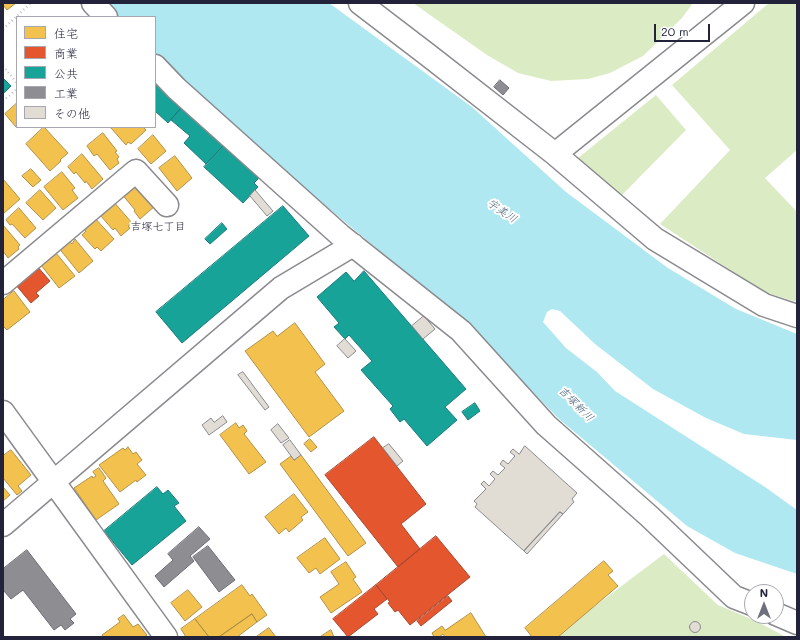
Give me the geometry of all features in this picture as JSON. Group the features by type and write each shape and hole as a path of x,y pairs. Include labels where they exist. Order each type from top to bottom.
{"street":[{"path":"93,3 105,16"},
{"path":"360,3 554,154 655,239 764,305 797,316"},
{"path":"554,154 744,3"},
{"path":"156,67 176,88 334,230 461,331 546,425 649,516 734,597 744,601"},
{"path":"3,283 136,171 167,205"},
{"path":"3,525 281,288 353,245"},
{"path":"3,412 166,637"},
{"path":"784,617 797,623"}],"path":[{"path":"16,16 30,3"},
{"path":"3,29 16,16"},
{"path":"3,66 16,82"},
{"path":"3,101 16,90"}],"green space":[{"path":"413,3 693,3 682,18 643,56 610,73 588,79 551,81 518,73 487,55"},
{"path":"769,3 797,3 797,150 765,178 797,212 797,302 764,292 660,224 730,150 672,85"},
{"path":"656,95 686,130 622,195 578,158"},
{"path":"664,554 718,605 744,616 744,624 762,624 786,637 554,637"}],"water":[{"path":"103,3 329,3 472,107 566,192 668,268 736,309 797,334 797,440 744,434 706,418 653,389 595,344 560,311 552,309 547,312 543,322 566,348 597,372 615,391 765,487 797,510 797,574 735,553 687,526 559,419 466,323 247,140 156,54 156,16 117,16"}],"building: 住宅":[{"path":"3,3 16,3 7,10"},
{"path":"16,104 16,127 5,114"},
{"path":"43,128 45,128 68,153 50,171 26,144"},
{"path":"111,128 144,128 146,130 131,144 128,142 126,145"},
{"path":"103,133 117,151 115,152 119,157 117,159 119,163 110,170 97,154 94,156 87,146"},
{"path":"153,135 166,151 151,164 138,149"},
{"path":"82,154 103,179 92,189 86,181 85,183 76,172 74,174 68,167"},
{"path":"175,156 192,178 177,191 159,168"},
{"path":"31,169 41,180 33,187 22,176"},
{"path":"62,172 75,188 72,190 78,198 63,210 44,187"},
{"path":"3,179 20,199 3,214"},
{"path":"133,182 155,206 140,219 134,211 135,210 121,193"},
{"path":"40,190 56,208 43,220 26,203"},
{"path":"113,201 132,223 128,226 130,228 121,236 115,228 113,230 101,216 107,211 104,208"},
{"path":"19,208 36,228 25,238 12,224 10,225 6,220"},
{"path":"92,215 114,239 101,251 97,247 95,249 82,235 86,231 81,225"},
{"path":"3,225 20,245 18,247 19,249 8,258 3,251"},
{"path":"68,239 72,244 75,239 93,261 79,273 58,247"},
{"path":"56,253 75,276 59,288 41,265"},
{"path":"14,291 30,312 7,330 3,326 3,300"},
{"path":"295,323 325,364 315,372 344,411 309,437 245,351 273,331 277,336"},
{"path":"236,423 239,428 243,425 247,431 244,434 266,462 249,474 220,435"},
{"path":"310,439 317,447 311,452 304,444"},
{"path":"128,447 133,454 136,452 142,460 137,464 146,475 137,482 136,480 120,492 99,465 123,448 125,450"},
{"path":"11,450 31,475 18,486 22,491 17,495 3,478 3,456"},
{"path":"301,455 366,543 348,556 280,464 291,456 294,460"},
{"path":"99,468 106,478 103,481 119,504 96,520 74,488 92,476 93,478 96,476 93,472"},
{"path":"3,487 10,495 3,501"},
{"path":"294,494 308,512 301,517 303,520 289,532 286,528 279,534 265,517"},
{"path":"325,538 340,559 320,574 316,568 309,573 297,558"},
{"path":"604,561 613,571 608,575 618,586 558,637 532,637 525,628"},
{"path":"346,562 356,577 353,579 362,592 331,613 320,597 339,584 331,572"},
{"path":"242,585 250,596 252,594 267,615 257,622 252,614 219,637 209,637 195,619"},
{"path":"188,590 202,607 185,621 171,603"},
{"path":"471,613 486,637 445,637 443,634 439,637 434,637 432,633 442,626 445,630"},
{"path":"252,614 257,622 237,637 219,637"},
{"path":"124,615 133,627 138,624 147,635 144,637 103,637 102,635 120,622 118,619"},
{"path":"195,619 209,637 186,637 181,629"},
{"path":"269,628 276,637 256,637"},
{"path":"331,630 334,637 320,637"}],"building: 商業":[{"path":"36,265 50,281 36,293 39,296 31,303 15,284"},
{"path":"374,437 426,504 401,524 420,549 398,567 325,475"},
{"path":"436,536 470,577 410,625 398,610 395,612 388,603 390,602 376,585"},
{"path":"376,585 387,599 374,609 378,614 348,637 333,619"},
{"path":"448,596 452,601 421,626 417,621"}],"building: 公共":[{"path":"3,78 11,86 3,94"},
{"path":"156,79 184,105 168,123 156,112"},
{"path":"184,105 227,142 206,164 184,143 190,136 171,120"},
{"path":"228,141 264,173 254,183 258,187 243,203 204,167"},
{"path":"283,206 309,236 182,343 156,312"},
{"path":"222,223 227,229 210,244 205,239"},
{"path":"364,271 466,389 445,407 457,420 427,446 404,419 400,422 390,409 393,406 361,370 372,361 349,335 345,339 334,327 339,323 317,297 346,272 354,281"},
{"path":"475,403 480,411 468,420 462,412"},
{"path":"157,487 163,494 168,490 179,503 174,506 186,521 132,565 104,531"}],"building: 工業":[{"path":"500,80 509,88 503,95 494,87"},
{"path":"199,527 210,539 190,556 194,561 164,587 155,576 173,560 168,554"},
{"path":"208,546 235,580 219,592 193,557"},
{"path":"27,550 76,614 70,619 74,623 65,630 61,625 54,630 23,590 11,599 3,590 3,569"}],"building: その他":[{"path":"255,190 273,211 267,216 250,196"},
{"path":"424,316 435,329 423,339 412,326"},
{"path":"345,339 356,351 348,358 337,346"},
{"path":"243,372 269,407 265,410 238,375"},
{"path":"223,416 227,422 209,435 202,425 211,418 214,422"},
{"path":"278,424 289,438 281,443 271,430"},
{"path":"290,440 301,455 294,460 283,445"},
{"path":"389,444 403,461 397,466 383,448"},
{"path":"525,446 577,493 572,499 574,502 563,514 560,512 524,551 475,507 477,504 474,501 486,489 481,484 484,481 489,486 495,479 490,474 493,471 498,475 505,468 500,464 503,460 508,464 515,456 510,452 513,449 519,454"},
{"path":"560,512 563,514 527,554 524,551"},
{"path":"693,622 697,622 699,623 699,631 693,632 690,629 690,625"}],"district":[{"name":"吉塚七丁目","path":"158,227"}],"water label":[{"name":"宇美川","path":"502,211"},
{"name":"吉塚新川","path":"576,404"}]}
